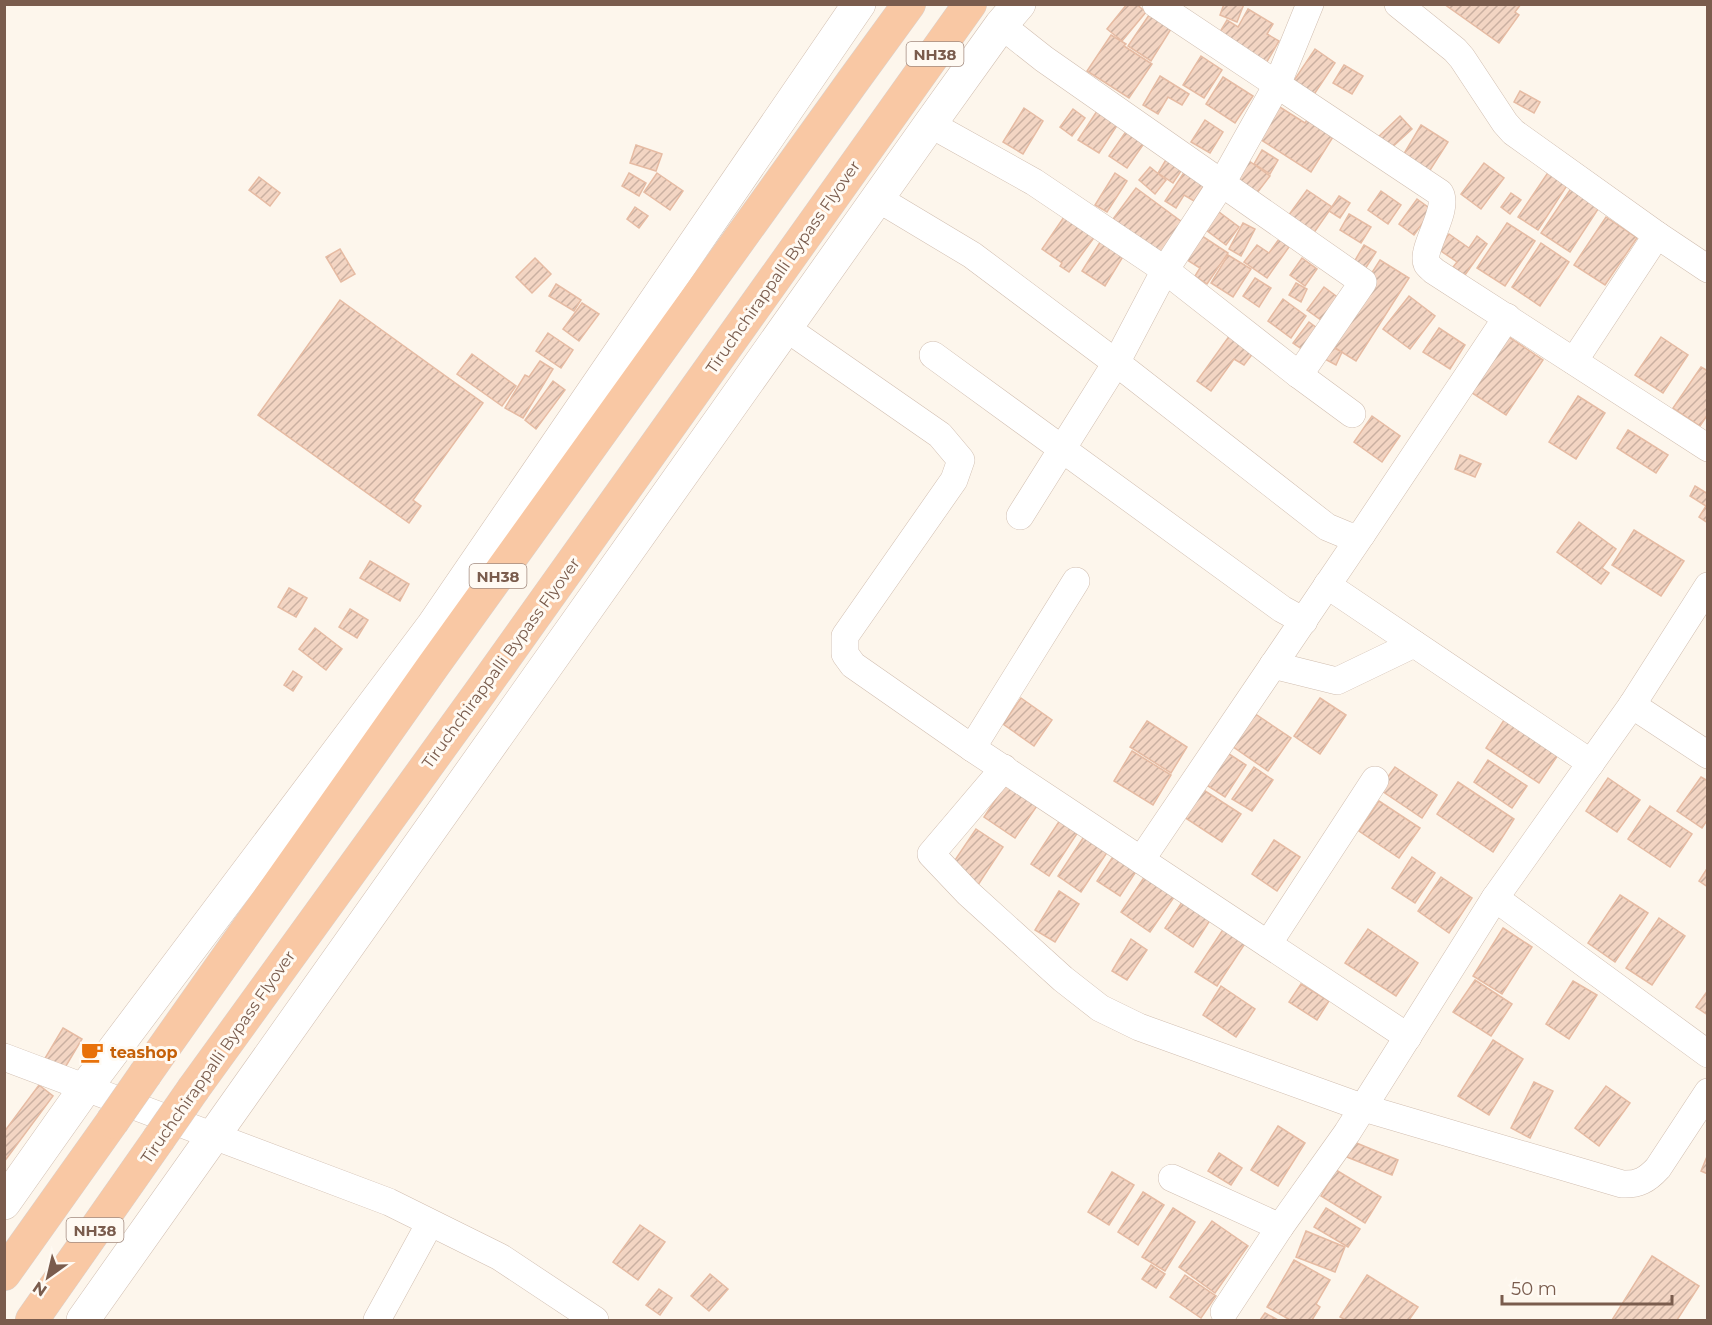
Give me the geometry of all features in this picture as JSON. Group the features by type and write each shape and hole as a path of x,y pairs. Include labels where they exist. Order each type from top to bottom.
{"highway":[{"name":"NH38","path":"4,1274 433,666 909,4"},
{"name":"Tiruchchirappalli Bypass Flyover","path":"32,1320 194,1088 474,700 970,4"}],"street":[{"path":"4,1203 86,1087 432,627 859,4"},
{"path":"1156,4 1440,193 1443,197 1441,209 1426,257 1426,264 1434,271 1707,448"},
{"path":"1020,516 1116,363 1165,270 1222,183 1278,85 1310,4"},
{"path":"1398,4 1455,50 1504,123 1513,132 1707,269"},
{"path":"83,1320 877,198 1010,15 1044,59 1364,282 1299,375"},
{"path":"930,124 1034,182 1165,270 1352,414"},
{"path":"877,198 972,255 1116,363 1327,527 1351,537 1362,534"},
{"path":"1574,361 1657,235"},
{"path":"1142,860 1507,317"},
{"path":"786,328 940,435 961,460 954,480 845,636 845,654 854,665 972,748 1408,1037"},
{"path":"933,355 1282,609 1304,621"},
{"path":"972,748 1076,581"},
{"path":"1327,585 1591,763"},
{"path":"1224,1312 1280,1227 1364,1108 1495,898 1632,705 1707,586"},
{"path":"1273,665 1337,681 1414,644"},
{"path":"1632,705 1707,755"},
{"path":"1004,768 931,854 968,893 1064,979 1100,1008 1139,1027 1364,1108 1622,1184 1642,1182 1650,1178 1707,1092"},
{"path":"1268,944 1375,780"},
{"path":"1495,898 1707,1054"},
{"path":"4,1057 389,1202 500,1257 595,1320"},
{"path":"1172,1178 1280,1227"},
{"path":"377,1320 430,1223"}],"building":[{"path":"1127,4 1136,4 1146,12 1122,41 1107,29"},
{"path":"1224,4 1244,4 1237,22 1220,15"},
{"path":"1444,4 1521,4 1515,12 1519,15 1499,43"},
{"path":"1248,9 1273,24 1267,34 1279,41 1265,65 1217,37 1227,20 1238,27"},
{"path":"1149,15 1171,29 1151,61 1128,46"},
{"path":"1111,35 1152,64 1129,98 1087,71"},
{"path":"1315,49 1335,63 1309,102 1289,88"},
{"path":"1201,56 1222,70 1204,98 1183,85"},
{"path":"1344,65 1363,76 1352,94 1333,83"},
{"path":"1160,76 1189,94 1182,105 1168,97 1158,114 1143,105"},
{"path":"1223,77 1253,96 1235,123 1206,104"},
{"path":"1520,91 1540,102 1534,113 1514,102"},
{"path":"1275,104 1305,123 1307,120 1333,137 1311,172 1255,136"},
{"path":"1024,108 1043,121 1023,154 1003,142"},
{"path":"1073,109 1085,118 1072,136 1060,127"},
{"path":"1097,111 1118,124 1099,153 1078,140"},
{"path":"1400,116 1412,129 1388,151 1376,139"},
{"path":"1205,120 1223,132 1210,153 1191,142"},
{"path":"1421,125 1448,142 1425,178 1399,162"},
{"path":"1127,130 1145,142 1127,168 1109,156"},
{"path":"636,145 662,154 656,171 630,163"},
{"path":"1262,150 1278,160 1270,174 1254,164"},
{"path":"1167,158 1183,168 1173,183 1158,173"},
{"path":"1245,158 1270,176 1257,193 1232,175"},
{"path":"1484,163 1504,178 1481,209 1461,194"},
{"path":"1150,167 1166,180 1155,194 1139,180"},
{"path":"1185,171 1205,184 1194,201 1184,195 1176,208 1165,201"},
{"path":"1549,171 1568,184 1538,230 1518,217"},
{"path":"629,173 646,183 639,196 622,186"},
{"path":"657,173 683,191 670,210 644,192"},
{"path":"1115,173 1127,181 1107,212 1095,205"},
{"path":"259,177 280,193 270,206 249,190"},
{"path":"1574,184 1602,203 1570,252 1541,233"},
{"path":"1136,188 1186,225 1163,255 1113,219"},
{"path":"1307,190 1332,207 1313,234 1288,216"},
{"path":"1381,191 1401,205 1388,224 1368,210"},
{"path":"1511,193 1521,200 1510,214 1501,207"},
{"path":"1339,196 1350,203 1340,218 1329,211"},
{"path":"1417,199 1432,210 1414,235 1399,224"},
{"path":"635,207 648,216 639,228 627,219"},
{"path":"1215,209 1239,227 1226,245 1202,227"},
{"path":"1066,214 1096,235 1069,272 1060,266 1062,263 1042,249"},
{"path":"1349,214 1371,227 1361,243 1340,230"},
{"path":"1606,217 1637,238 1605,285 1574,265"},
{"path":"1243,223 1255,229 1241,256 1229,249"},
{"path":"1507,223 1535,241 1505,286 1477,268"},
{"path":"1199,234 1228,253 1207,284 1195,276 1200,268 1184,258"},
{"path":"1449,234 1469,248 1477,236 1487,244 1465,275 1453,267 1457,262 1438,249"},
{"path":"1104,236 1127,250 1105,286 1082,271"},
{"path":"1279,239 1289,247 1267,278 1244,262 1257,245 1269,253"},
{"path":"1541,243 1569,262 1540,306 1512,287"},
{"path":"1364,245 1376,252 1365,269 1354,262"},
{"path":"340,249 355,274 341,282 326,257"},
{"path":"1228,255 1251,269 1233,297 1211,283"},
{"path":"535,258 551,274 532,293 516,277"},
{"path":"1302,258 1317,269 1305,286 1290,275"},
{"path":"1380,260 1409,278 1356,361 1327,343"},
{"path":"1255,278 1271,288 1259,307 1243,296"},
{"path":"1296,283 1307,289 1301,302 1289,295"},
{"path":"556,284 581,300 574,311 549,296"},
{"path":"1324,287 1344,302 1328,325 1307,310"},
{"path":"1409,296 1435,316 1410,349 1383,329"},
{"path":"1283,299 1306,316 1291,338 1268,321"},
{"path":"340,300 483,403 413,500 421,506 409,523 258,415"},
{"path":"582,303 599,314 579,341 563,329"},
{"path":"1309,322 1321,331 1306,352 1293,343"},
{"path":"1439,328 1465,345 1450,369 1423,352"},
{"path":"548,333 573,350 561,368 536,351"},
{"path":"1503,333 1543,360 1506,415 1466,389"},
{"path":"1230,335 1254,352 1244,365 1234,359 1211,391 1197,381"},
{"path":"1661,337 1688,355 1663,393 1635,375"},
{"path":"1325,343 1342,352 1336,365 1319,356"},
{"path":"472,354 516,386 502,406 457,374"},
{"path":"540,361 553,369 523,418 505,408 525,375 529,377"},
{"path":"1701,367 1708,371 1708,414 1700,426 1673,408"},
{"path":"553,381 565,390 536,429 525,420"},
{"path":"1578,396 1605,413 1576,459 1549,442"},
{"path":"1372,416 1400,436 1382,462 1354,442"},
{"path":"1628,430 1668,455 1656,473 1617,448"},
{"path":"1460,455 1481,464 1475,477 1455,469"},
{"path":"1695,486 1708,494 1708,523 1699,517 1706,506 1690,496"},
{"path":"1579,522 1616,549 1602,568 1609,573 1601,584 1557,552"},
{"path":"1634,530 1684,561 1661,596 1612,565"},
{"path":"370,561 409,584 400,601 360,578"},
{"path":"289,588 307,598 296,617 278,607"},
{"path":"350,609 368,620 357,638 339,627"},
{"path":"315,628 342,649 326,670 299,649"},
{"path":"293,671 302,677 293,691 284,685"},
{"path":"1021,698 1052,720 1034,746 1003,724"},
{"path":"1320,698 1346,715 1320,754 1294,736"},
{"path":"1251,711 1291,738 1268,771 1229,744"},
{"path":"1504,720 1558,755 1539,783 1486,748"},
{"path":"1147,721 1187,747 1171,773 1130,747"},
{"path":"1132,751 1171,775 1153,805 1114,781"},
{"path":"1226,752 1246,765 1225,797 1205,784"},
{"path":"1488,760 1527,786 1512,808 1474,782"},
{"path":"1254,767 1273,780 1252,811 1232,799"},
{"path":"1395,767 1437,795 1422,818 1379,789"},
{"path":"1701,777 1708,781 1708,819 1702,828 1677,811"},
{"path":"1608,778 1640,800 1617,832 1586,811"},
{"path":"1009,779 1041,800 1015,838 984,817"},
{"path":"1458,782 1514,819 1493,852 1437,814"},
{"path":"1202,789 1241,814 1222,842 1184,817"},
{"path":"1379,801 1420,828 1399,858 1359,831"},
{"path":"1650,806 1692,834 1670,867 1628,839"},
{"path":"1064,814 1082,826 1049,876 1031,864"},
{"path":"976,829 1003,847 978,885 951,866"},
{"path":"1087,832 1110,848 1081,892 1058,876"},
{"path":"1274,840 1300,857 1277,891 1252,874"},
{"path":"1118,849 1141,864 1120,896 1097,881"},
{"path":"1412,857 1435,873 1415,903 1392,888"},
{"path":"1708,867 1708,887 1699,881"},
{"path":"1149,870 1179,890 1150,932 1121,912"},
{"path":"1441,877 1472,898 1449,933 1418,911"},
{"path":"1059,891 1079,904 1055,942 1035,930"},
{"path":"1620,895 1648,913 1615,962 1588,943"},
{"path":"1186,896 1214,914 1193,947 1165,928"},
{"path":"1659,918 1685,936 1652,985 1626,968"},
{"path":"1224,928 1246,942 1217,986 1195,972"},
{"path":"1503,928 1532,947 1502,994 1473,976"},
{"path":"1368,929 1418,963 1396,996 1345,963"},
{"path":"1131,939 1147,950 1127,980 1112,971"},
{"path":"1475,980 1512,1004 1491,1036 1453,1012"},
{"path":"1573,981 1597,995 1569,1039 1546,1024"},
{"path":"1301,984 1329,1001 1317,1020 1289,1002"},
{"path":"1221,986 1255,1009 1236,1037 1203,1015"},
{"path":"1708,990 1708,1015 1696,1007"},
{"path":"63,1028 82,1039 60,1076 41,1065"},
{"path":"1493,1040 1523,1059 1489,1115 1458,1096"},
{"path":"1534,1082 1553,1091 1530,1138 1511,1128"},
{"path":"39,1085 53,1096 4,1162 4,1132"},
{"path":"1606,1086 1630,1103 1599,1146 1575,1128"},
{"path":"1278,1126 1305,1143 1278,1186 1251,1170"},
{"path":"1354,1142 1398,1160 1392,1175 1347,1157"},
{"path":"1219,1153 1242,1168 1231,1185 1208,1171"},
{"path":"1708,1154 1708,1174 1701,1171"},
{"path":"1336,1170 1381,1197 1365,1223 1321,1196"},
{"path":"1112,1172 1134,1185 1109,1225 1088,1212"},
{"path":"1143,1192 1164,1205 1138,1245 1118,1232"},
{"path":"1173,1208 1195,1222 1165,1271 1142,1257"},
{"path":"1326,1208 1360,1229 1348,1247 1314,1227"},
{"path":"1212,1221 1248,1246 1215,1293 1179,1267"},
{"path":"640,1225 665,1242 638,1280 613,1262"},
{"path":"1306,1231 1345,1247 1335,1272 1296,1257"},
{"path":"1652,1256 1699,1286 1677,1320 1612,1320"},
{"path":"1294,1260 1330,1280 1316,1304 1320,1307 1312,1320 1290,1320 1267,1307"},
{"path":"1151,1265 1165,1274 1156,1288 1142,1279"},
{"path":"710,1274 728,1289 709,1311 691,1296"},
{"path":"1185,1275 1216,1296 1201,1318 1170,1297"},
{"path":"1367,1275 1418,1307 1409,1320 1346,1320 1340,1317"},
{"path":"659,1289 672,1298 660,1315 646,1305"},
{"path":"1265,1313 1278,1320 1260,1320"}],"place":[{"name":"teashop","path":"92,1052"}]}
